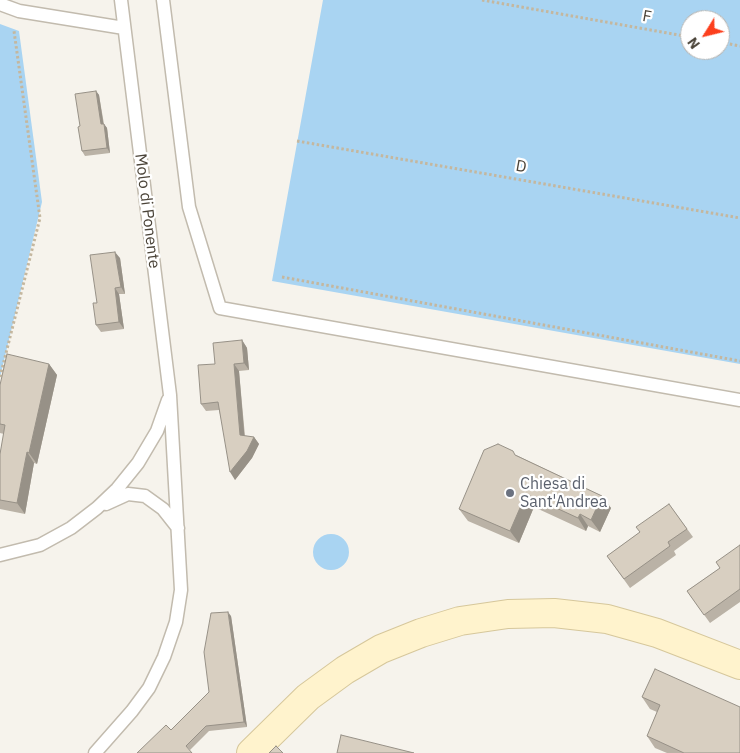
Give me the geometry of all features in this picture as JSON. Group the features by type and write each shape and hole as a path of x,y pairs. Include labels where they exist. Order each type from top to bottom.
{"street":[{"path":"251,753 308,697 345,670 381,649 421,633 460,622 508,614 554,613 607,619 656,633 740,665"}],"lane":[{"name":"Molo di Ponente","path":"95,753 132,711 149,688 164,657 176,622 181,590 170,395 121,0"},
{"path":"163,0 189,207 220,308 740,400"},
{"path":"0,4 19,11 124,28"},
{"name":"Molo di Ponente","path":"0,555 40,545 71,528 97,508 117,489 138,464 157,431 170,395"},
{"name":"Molo di Ponente","path":"97,508 128,494 145,496 163,508 178,528"}],"path":[{"name":"F","path":"482,0 680,35"},
{"path":"0,377 40,218 14,32 7,29"},
{"name":"D","path":"298,141 740,218"},
{"path":"282,277 740,361"}],"water":[{"path":"323,0 740,0 740,364 272,281"},
{"path":"0,24 19,31 42,202 0,377"},
{"path":"331,534 343,540 349,552 343,564 331,570 319,564 313,552 319,540"}],"building":[{"path":"96,91 101,124 104,124 107,148 82,151 75,94"},
{"path":"115,252 121,287 115,288 119,322 96,325 93,303 97,303 90,255"},
{"path":"242,340 244,363 234,364 240,435 254,437 247,451 230,472 218,402 201,404 198,365 215,364 213,343"},
{"path":"7,354 49,364 29,453 27,452 17,503 0,500 0,454 5,425 0,424 0,385"},
{"path":"498,444 513,451 515,455 602,496 591,520 580,514 578,518 526,494 510,531 459,509 484,450"},
{"path":"669,504 687,529 668,542 670,546 624,579 607,556 640,532 636,527"},
{"path":"740,545 740,589 704,615 687,591 720,568 716,562"},
{"path":"228,612 244,722 206,726 186,746 192,753 137,753 166,725 171,730 209,692 204,652 211,613"},
{"path":"655,669 740,707 740,753 684,753 647,736 660,705 642,697"},
{"path":"341,735 414,753 337,753"},
{"path":"276,746 283,753 269,753"}],"place":[{"name":"Chiesa di Sant'Andrea","path":"510,493"}]}
